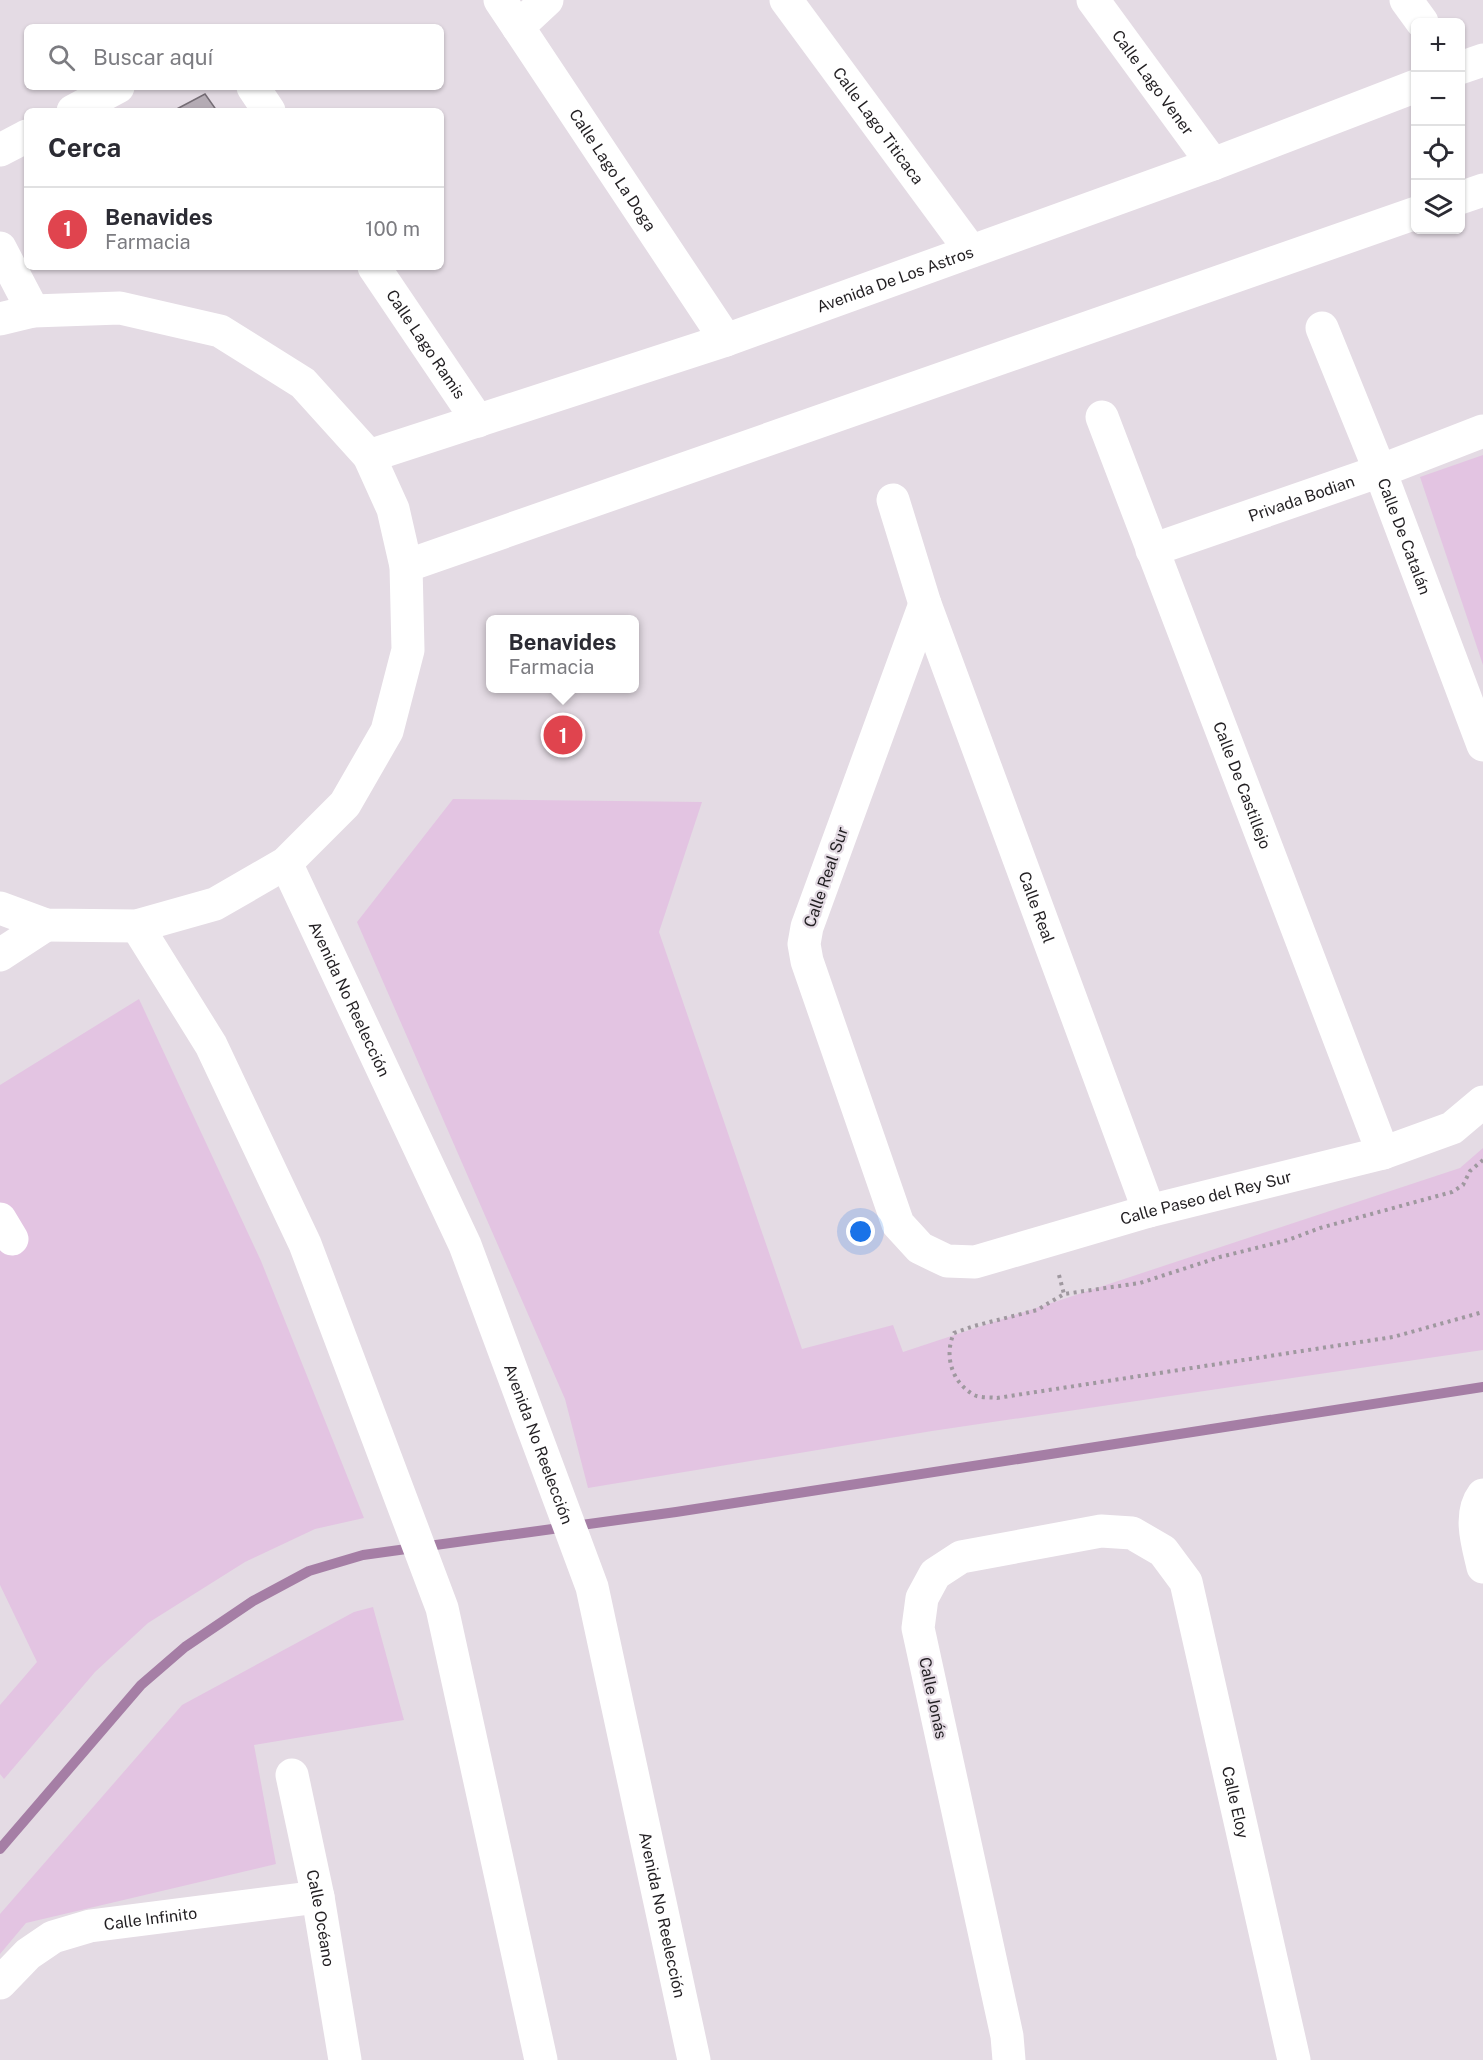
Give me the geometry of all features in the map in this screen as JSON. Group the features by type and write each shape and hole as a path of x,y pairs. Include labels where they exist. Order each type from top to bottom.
{"street":[{"name":"Calle Lago La Doga","path":"500,0 726,340"},
{"path":"518,27 547,0"},
{"name":"Calle Lago Titicaca","path":"786,0 971,251"},
{"name":"Calle Lago Vener","path":"1093,0 1213,164"},
{"path":"1406,0 1419,18"},
{"path":"1465,67 1483,60"},
{"name":"Avenida De Los Astros","path":"369,456 726,340 1213,164 1411,88"},
{"path":"79,108 112,90"},
{"path":"255,90 267,108"},
{"path":"0,150 24,138"},
{"path":"1465,197 1483,190"},
{"path":"406,566 1411,215"},
{"path":"0,248 33,311"},
{"name":"Calle Lago Ramis","path":"376,270 478,421"},
{"path":"0,319 33,311 120,309 220,331 303,383 369,456 393,509 406,566 408,650 387,731 345,804 286,863 215,904 137,926 46,925 0,908"},
{"name":"Calle De Catalán","path":"1322,328 1380,471 1483,746"},
{"name":"Calle De Castillejo","path":"1102,417 1383,1153"},
{"name":"Privada Bodian","path":"1152,550 1380,471 1483,431"},
{"path":"894,500 925,604"},
{"name":"Calle Real","path":"925,604 1149,1211"},
{"name":"Calle Real Sur","path":"921,1248 898,1224 807,961 804,944 807,927 925,604"},
{"name":"Avenida No Reelección","path":"286,863 465,1245 592,1587 694,2060"},
{"path":"0,955 46,925"},
{"path":"137,926 211,1045 305,1244 442,1608 541,2060"},
{"name":"Calle Paseo del Rey Sur","path":"921,1248 947,1261 975,1262 1149,1211 1383,1153 1452,1128 1483,1102"},
{"path":"1481,1497 1474,1529 1483,1568"},
{"name":"Calle Jonás","path":"1009,2060 1007,2036 918,1628 922,1598 935,1574 961,1557 1101,1531 1132,1533 1163,1551"},
{"name":"Calle Eloy","path":"1163,1551 1186,1582 1294,2060"},
{"name":"Calle Océano","path":"292,1775 318,1898 345,2060"},
{"name":"Calle Infinito","path":"0,1983 28,1954 53,1937 90,1926 318,1898"}],"path":[{"path":"1483,1160 1470,1171 1463,1185 1452,1192 1320,1228 1288,1240 1220,1257 1140,1283 1064,1294 1037,1310 954,1333 949,1344 949,1359 956,1379 975,1396 997,1398 1393,1337 1483,1312"}],"shaded area":[{"path":"1483,455 1483,665 1420,477"},
{"path":"453,799 702,802 659,932 802,1349 893,1325 903,1352 1460,1168 1483,1148 1483,1350 932,1431 588,1488 565,1399 357,922"},
{"path":"139,999 261,1261 364,1518 315,1529 245,1562 148,1623 95,1672 4,1779 0,1774 0,1705 37,1662 0,1585 0,1085"},
{"path":"373,1607 404,1720 254,1745 276,1864 26,1923 0,1954 0,1914 182,1705 354,1612"}],"building":[{"path":"205,94 215,108 179,108"}],"waterway":[{"path":"0,1849 141,1685 185,1647 253,1601 309,1571 363,1555 676,1512 1483,1387"}],"place":[{"name":"Benavides","path":"563,735"}]}
